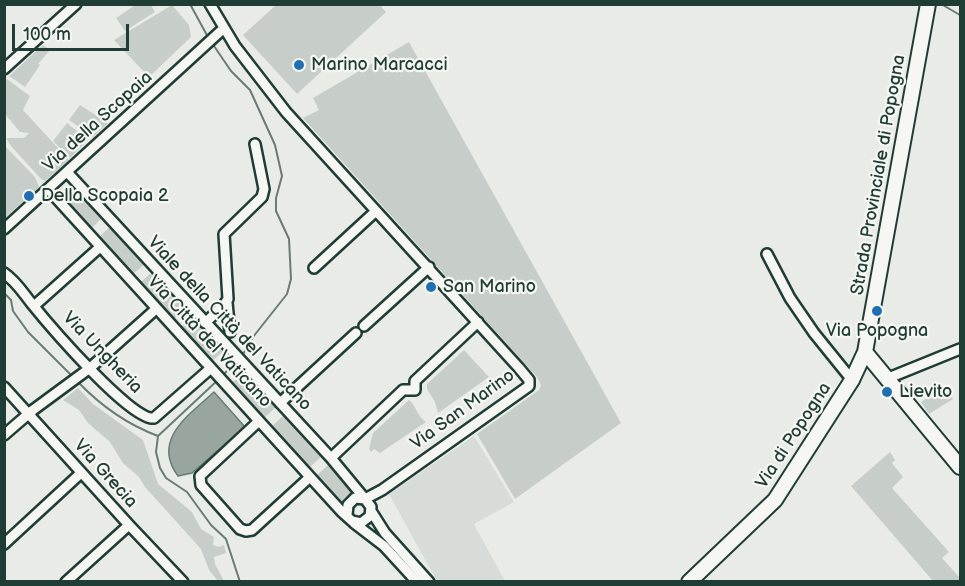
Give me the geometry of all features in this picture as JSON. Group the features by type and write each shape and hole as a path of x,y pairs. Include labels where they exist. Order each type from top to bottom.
{"main road":[{"name":"Strada Provinciale di Popogna","path":"865,352 928,4"},
{"path":"865,352 960,467"},
{"name":"Via di Popogna","path":"689,582 775,500 852,380 865,352"}],"street":[{"path":"4,69 76,4"},
{"name":"Via San Marino","path":"210,4 223,29 286,112 429,267 529,380 529,386 382,490 369,505"},
{"name":"Via della Scopaia","path":"4,229 223,29"},
{"name":"Via Città del Vaticano","path":"230,332 224,234 262,197 264,189 255,144"},
{"name":"Viale della Città del Vaticano","path":"67,172 331,458 369,505 381,528 429,582"},
{"name":"Via Città del Vaticano","path":"48,189 310,477 350,518 384,546 417,582"},
{"path":"314,268 376,211"},
{"path":"34,306 100,247"},
{"path":"767,254 790,298 814,333 852,380"},
{"name":"Via Città del Vaticano","path":"280,403 429,267"},
{"name":"Via Ungheria","path":"4,273 21,288 87,370 120,399 150,418 217,374"},
{"name":"Via Città del Vaticano","path":"205,323 227,303"},
{"path":"4,435 87,370 156,309"},
{"path":"331,458 403,390 413,392 415,381 478,322"},
{"path":"886,379 960,350"},
{"name":"Via Grecia","path":"4,387 177,579"},
{"path":"259,421 203,472 199,481 240,529 252,530 310,477"},
{"path":"4,544 81,473"},
{"path":"357,498 369,505 370,516 365,522 359,523 350,518 347,506 350,502 357,498"},
{"path":"66,582 129,525"}],"shaded area":[{"path":"137,4 151,5 155,12 125,31 116,18"},
{"path":"172,5 189,25 191,37 149,77 114,40"},
{"name":"Marino Marcacci","path":"276,5 380,5 386,12 297,94 243,35"},
{"path":"409,42 621,423 515,499 477,434 539,390 541,385 537,377 303,118 319,110 313,98"},
{"path":"43,45 50,50 38,64 40,65 25,87 9,76"},
{"path":"7,79 30,96 23,110 69,160 45,181 6,138 24,138 29,133 20,132 5,114 5,81"},
{"path":"80,105 108,123 93,137 69,120"},
{"path":"67,123 88,140 70,158 53,141"},
{"path":"5,146 35,177 39,187 5,218"},
{"path":"74,186 103,217 92,228 63,196"},
{"path":"111,226 145,264 133,274 100,236"},
{"path":"152,272 185,308 174,319 141,282"},
{"path":"193,317 224,351 212,361 181,327"},
{"path":"464,350 489,377 438,413 427,384"},
{"path":"244,372 276,407 264,418 232,383"},
{"path":"945,387 953,399 929,414 921,402"},
{"path":"78,388 93,404 143,440 158,484 192,512 201,529 214,537 213,545 218,547 224,545 226,553 214,557 224,581 218,581 209,570 201,549 145,487 139,477 123,463 110,442 88,423 79,410 63,400"},
{"path":"214,392 245,427 192,473 178,476 171,463 169,451 171,440 176,429"},
{"path":"409,400 426,422 380,453 374,449 371,452 369,449 373,433"},
{"path":"283,416 321,457 309,468 271,427"},
{"path":"474,436 514,502 474,524 505,581 437,581 389,494"},
{"path":"890,452 895,460 892,463 903,477 892,488 949,552 942,558 960,578 960,581 933,581 851,486"},
{"path":"328,465 354,493 345,497 341,504 316,476"}],"waterway":[{"path":"190,4 209,39"},
{"path":"941,4 960,15"},
{"path":"212,43 231,71 250,90 275,145 282,176 276,198 276,211 289,239 291,279 287,294 253,337 242,356"},
{"path":"4,293 11,300 13,311 28,332 74,378"},
{"path":"223,375 238,360"},
{"path":"219,379 158,436 156,452 160,468 166,478 187,492 211,525 226,539 240,582"},
{"path":"78,382 115,414 158,436"}],"place":[{"name":"Marino Marcacci","path":"299,65"},
{"name":"Della Scopaia 2","path":"29,196"},
{"name":"San Marino","path":"431,287"},
{"name":"Via Popogna","path":"877,311"},
{"name":"Lievito","path":"887,392"}]}
